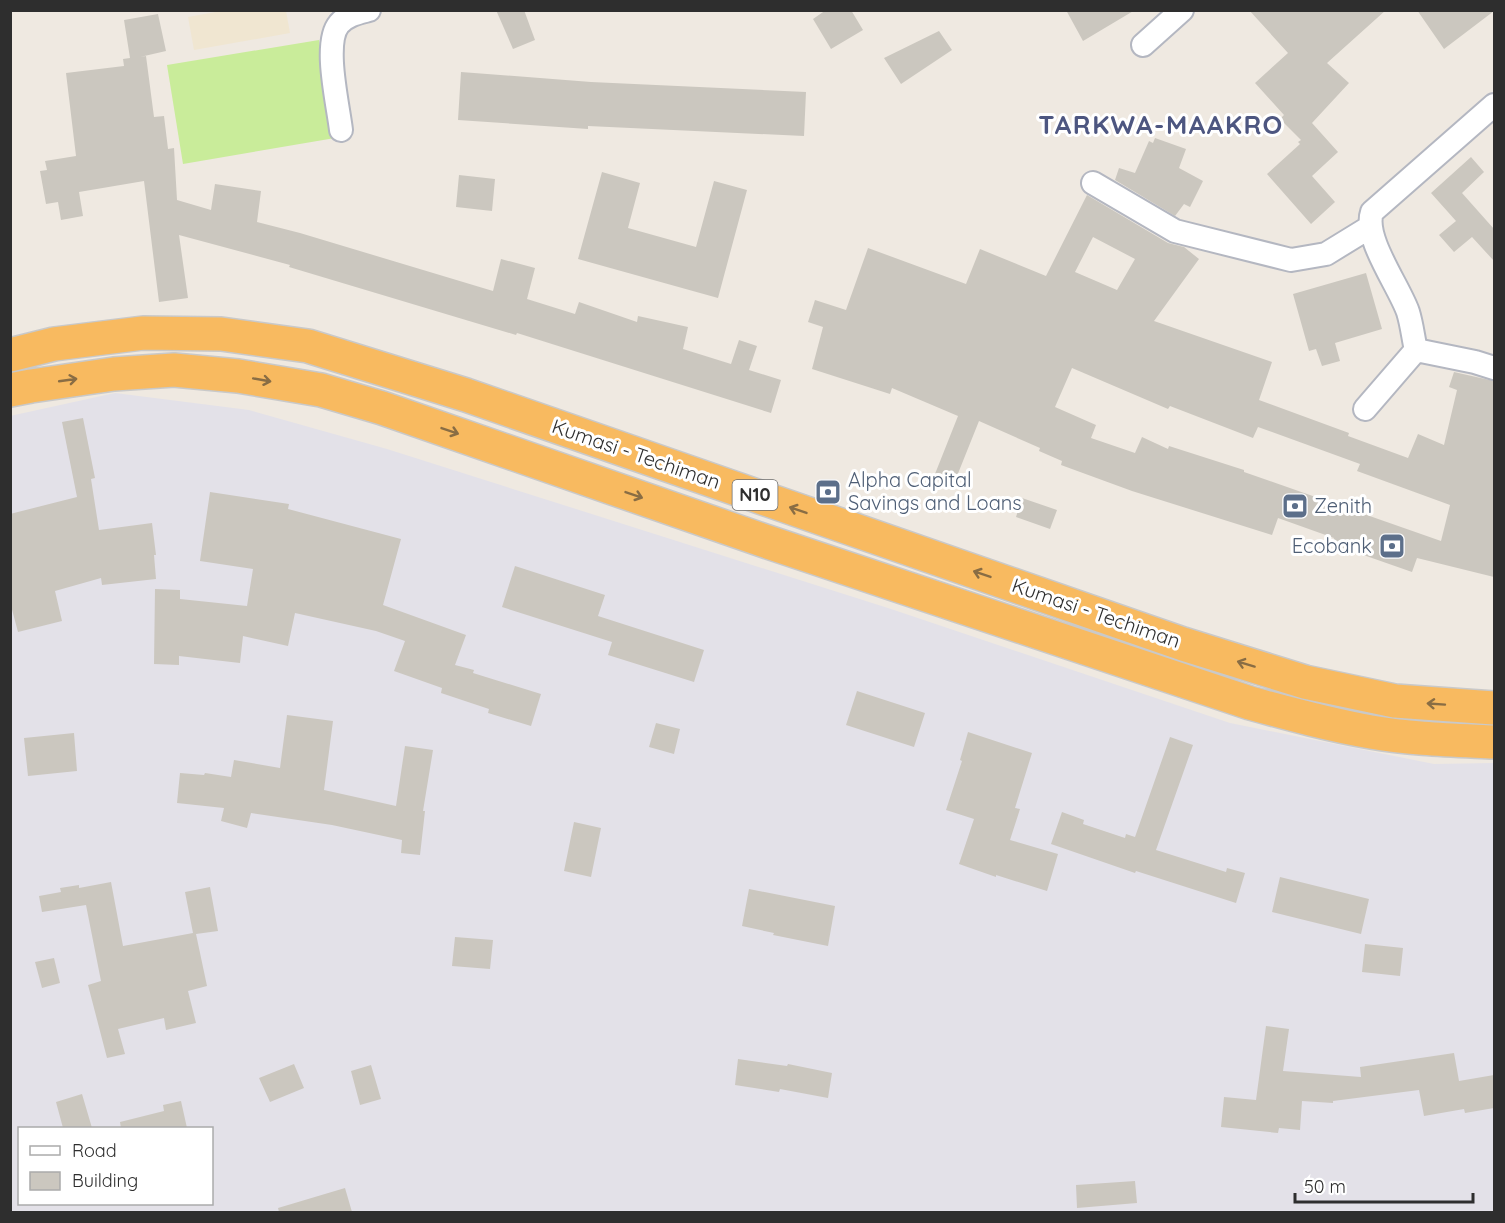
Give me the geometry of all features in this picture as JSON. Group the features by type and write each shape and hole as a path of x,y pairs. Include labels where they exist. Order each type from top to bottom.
{"highway":[{"name":"Kumasi - Techiman","path":"10,355 54,344 143,333 221,334 308,346 466,395 1183,644 1305,682 1395,701 1494,708"},
{"name":"N10","path":"10,390 114,374 174,370 238,376 321,390 382,408 762,540 1250,703 1317,722 1373,732 1444,740 1494,742"}],"street":[{"path":"341,130 331,47 334,33 340,22 369,10"},
{"path":"1143,45 1182,10"},
{"path":"1416,350 1407,310 1370,227 1372,212 1494,105"},
{"path":"1093,183 1174,231 1291,260 1326,254 1370,227"},
{"path":"1416,350 1494,368"},
{"path":"1365,409 1416,350"}],"shaded area":[{"path":"221,11 286,11 290,33 194,50 188,17"},
{"path":"115,393 249,410 387,449 891,609 1230,723 1434,764 1494,763 1494,1212 11,1212 10,416"}],"green space":[{"path":"319,40 335,138 183,164 167,65"}],"building":[{"path":"496,10 524,10 535,40 513,49"},
{"path":"826,10 851,10 863,30 831,49 813,19"},
{"path":"1066,10 1135,10 1083,41"},
{"path":"1249,10 1386,10 1327,63 1349,83 1312,123 1338,152 1312,176 1335,202 1311,224 1267,174 1300,144 1298,142 1301,140 1280,119 1284,115 1255,83 1288,53"},
{"path":"1417,10 1494,10 1494,11 1444,49"},
{"path":"158,14 166,51 140,57 146,56 154,117 164,116 168,149 174,148 177,200 211,210 215,184 261,191 257,222 493,291 501,259 535,268 527,299 575,314 579,302 637,322 638,316 688,327 683,349 731,364 739,340 757,346 749,370 781,380 771,413 517,333 516,335 289,267 290,265 179,235 188,298 159,302 144,181 79,192 83,216 61,220 58,202 46,204 40,171 47,170 45,161 76,156 66,73 124,66 123,59 130,58 124,20"},
{"path":"939,31 952,50 901,84 884,58"},
{"path":"461,72 591,82 806,92 804,136 588,126 588,129 458,120"},
{"path":"1155,138 1186,149 1179,168 1203,181 1190,207 1184,204 1175,216 1115,180 1119,168 1135,173 1149,141 1153,143"},
{"path":"1471,157 1484,172 1462,193 1494,229 1494,261 1472,237 1454,252 1439,235 1456,221 1431,193"},
{"path":"602,172 640,183 628,228 696,247 714,181 747,190 718,298 578,259"},
{"path":"459,175 495,179 492,211 456,207"},
{"path":"1087,195 1168,243 1184,247 1199,259 1154,321 1272,362 1259,400 1349,433 1348,436 1408,458 1418,434 1444,445 1457,390 1449,387 1454,372 1494,381 1494,577 1417,558 1412,572 1332,544 1334,538 1278,518 1272,535 1132,491 1061,465 1062,461 1039,451 1040,448 979,421 953,486 933,479 958,416 892,388 890,394 812,369 823,327 808,322 815,300 846,310 868,248 966,284 980,249 1046,276","holes":["1093,237 1135,259 1117,290 1075,272","1072,368 1168,409 1170,406 1253,438 1258,427 1360,464 1357,471 1450,505 1441,541 1244,472 1244,470 1169,446 1168,449 1142,437 1135,453 1091,438 1096,425 1055,407"]},
{"path":"1366,273 1382,329 1335,343 1340,361 1322,366 1316,349 1309,351 1293,294"},
{"path":"83,418 95,478 91,479 99,530 152,523 156,579 102,585 101,578 55,591 62,621 18,632 10,602 10,514 77,497 62,422"},
{"path":"210,492 289,504 288,509 401,539 383,605 466,635 455,665 474,670 473,673 541,694 531,726 488,713 489,709 441,693 442,688 394,671 405,641 376,631 295,613 288,646 243,636 240,663 179,656 179,665 154,664 155,589 180,590 180,599 247,606 253,569 200,561"},
{"path":"1022,498 1057,510 1050,529 1016,517"},
{"path":"515,566 605,595 598,616 704,650 694,682 608,655 612,642 502,607"},
{"path":"857,691 925,713 914,747 846,725"},
{"path":"287,715 333,721 324,790 396,806 405,746 433,750 423,811 425,811 420,855 401,853 402,840 332,825 251,813 247,828 221,821 224,808 177,803 180,773 204,775 205,773 231,777 234,760 280,768"},
{"path":"656,723 680,729 674,754 649,747"},
{"path":"968,732 1032,753 1015,808 1020,809 1010,840 1058,854 1047,891 959,864 974,819 946,810 962,761 960,760"},
{"path":"74,733 77,771 28,776 24,738"},
{"path":"1170,737 1193,745 1156,850 1226,872 1227,868 1245,873 1236,903 1136,871 1135,873 1051,844 1062,812 1084,820 1083,824 1125,838 1126,834 1135,837"},
{"path":"574,822 601,828 591,877 564,871"},
{"path":"1280,877 1369,899 1361,934 1272,912"},
{"path":"111,882 123,946 193,933 185,892 210,887 218,931 196,934 207,986 188,991 196,1023 166,1030 164,1018 118,1029 125,1054 107,1058 88,985 101,981 86,905 42,912 39,896 61,892 60,888 79,885 79,888"},
{"path":"749,889 835,906 828,946 742,926"},
{"path":"455,937 493,940 490,969 452,966"},
{"path":"1365,944 1403,948 1400,976 1362,972"},
{"path":"54,958 60,983 42,988 35,962"},
{"path":"1266,1026 1289,1029 1283,1071 1361,1077 1360,1067 1454,1053 1459,1081 1494,1075 1494,1108 1465,1113 1464,1109 1424,1116 1419,1090 1333,1101 1333,1103 1302,1101 1300,1130 1279,1128 1278,1133 1221,1127 1224,1097 1256,1100"},
{"path":"738,1059 787,1066 788,1064 832,1073 828,1098 780,1089 779,1092 735,1085"},
{"path":"294,1064 304,1088 270,1102 259,1078"},
{"path":"371,1065 381,1099 360,1105 351,1071"},
{"path":"82,1094 92,1127 63,1127 56,1102"},
{"path":"181,1101 187,1127 121,1127 120,1122 164,1111 163,1105"},
{"path":"1135,1181 1137,1203 1077,1208 1076,1185"},
{"path":"345,1188 352,1212 279,1212 278,1208"}],"place":[{"name":"Alpha Capital Savings and Loans","path":"828,492"},
{"name":"Zenith","path":"1295,506"},
{"name":"Ecobank","path":"1392,546"}],"district":[{"name":"TARKWA-MAAKRO","path":"1161,125"}]}
